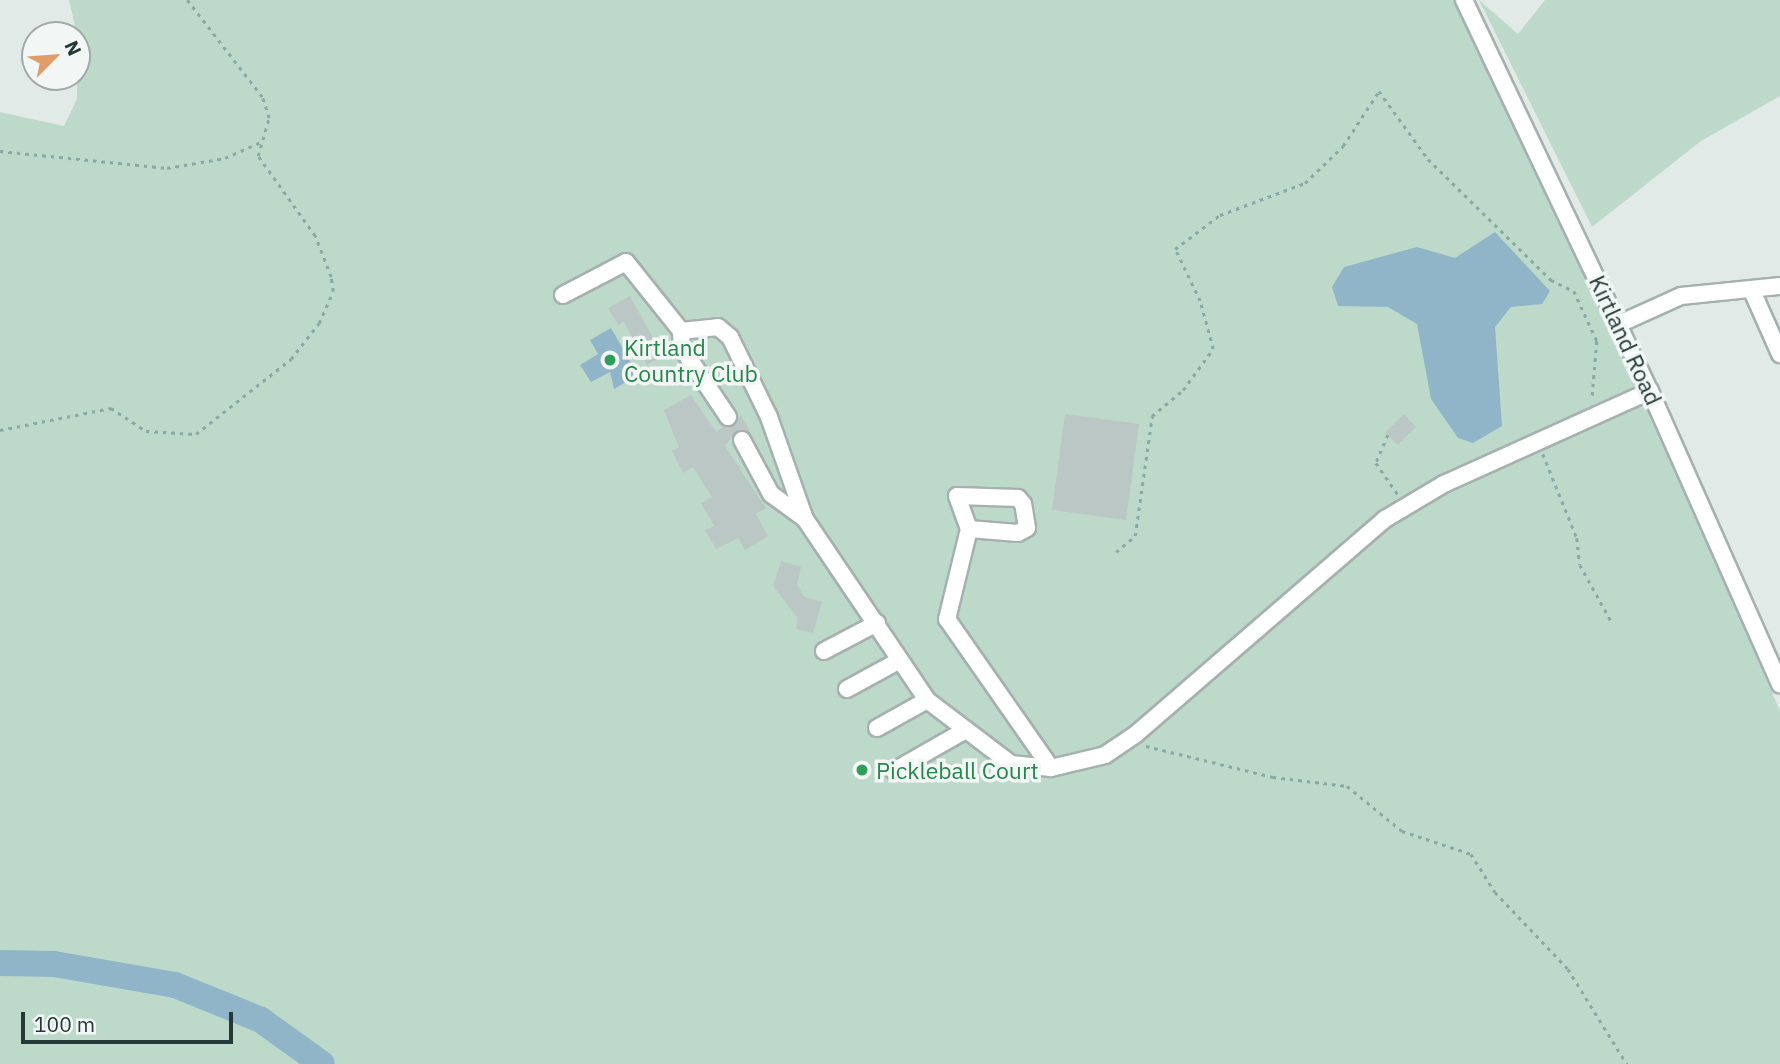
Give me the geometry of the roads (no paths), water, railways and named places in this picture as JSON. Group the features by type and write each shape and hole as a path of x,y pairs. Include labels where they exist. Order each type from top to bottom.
{"street":[{"name":"Kirtland Road","path":"1464,0 1650,391 1780,684"},
{"path":"564,295 626,262 681,331 682,348 728,417"},
{"path":"1619,324 1681,296 1753,293 1780,286"},
{"path":"1753,293 1780,354"},
{"path":"681,331 719,327 730,337 769,417 805,519 877,622 927,700 962,732 1011,764 1051,768 1105,755 1126,740 1405,507 1532,444 1650,391"},
{"path":"742,440 771,494 805,519"},
{"path":"970,529 947,619 1023,734 1051,768"},
{"path":"824,651 877,622"},
{"path":"847,689 900,660"},
{"path":"877,728 927,700"},
{"path":"894,771 962,732"},
{"path":"1011,764 1023,734"}],"water":[{"path":"1495,232 1550,291 1542,304 1511,307 1495,327 1502,426 1473,443 1458,438 1431,399 1417,324 1388,307 1338,306 1332,287 1344,267 1417,247 1455,258"},
{"name":"Kirtland Country Club","path":"611,328 638,375 614,389 610,372 591,382 580,365 598,354 590,340"}],"waterway":[{"path":"0,963 54,964 175,985 261,1020 322,1064"}],"tunnel":[{"path":"728,417 742,440"}],"place":[{"name":"Kirtland Country Club","path":"610,360"},
{"name":"Pickleball Court","path":"862,770"}]}
